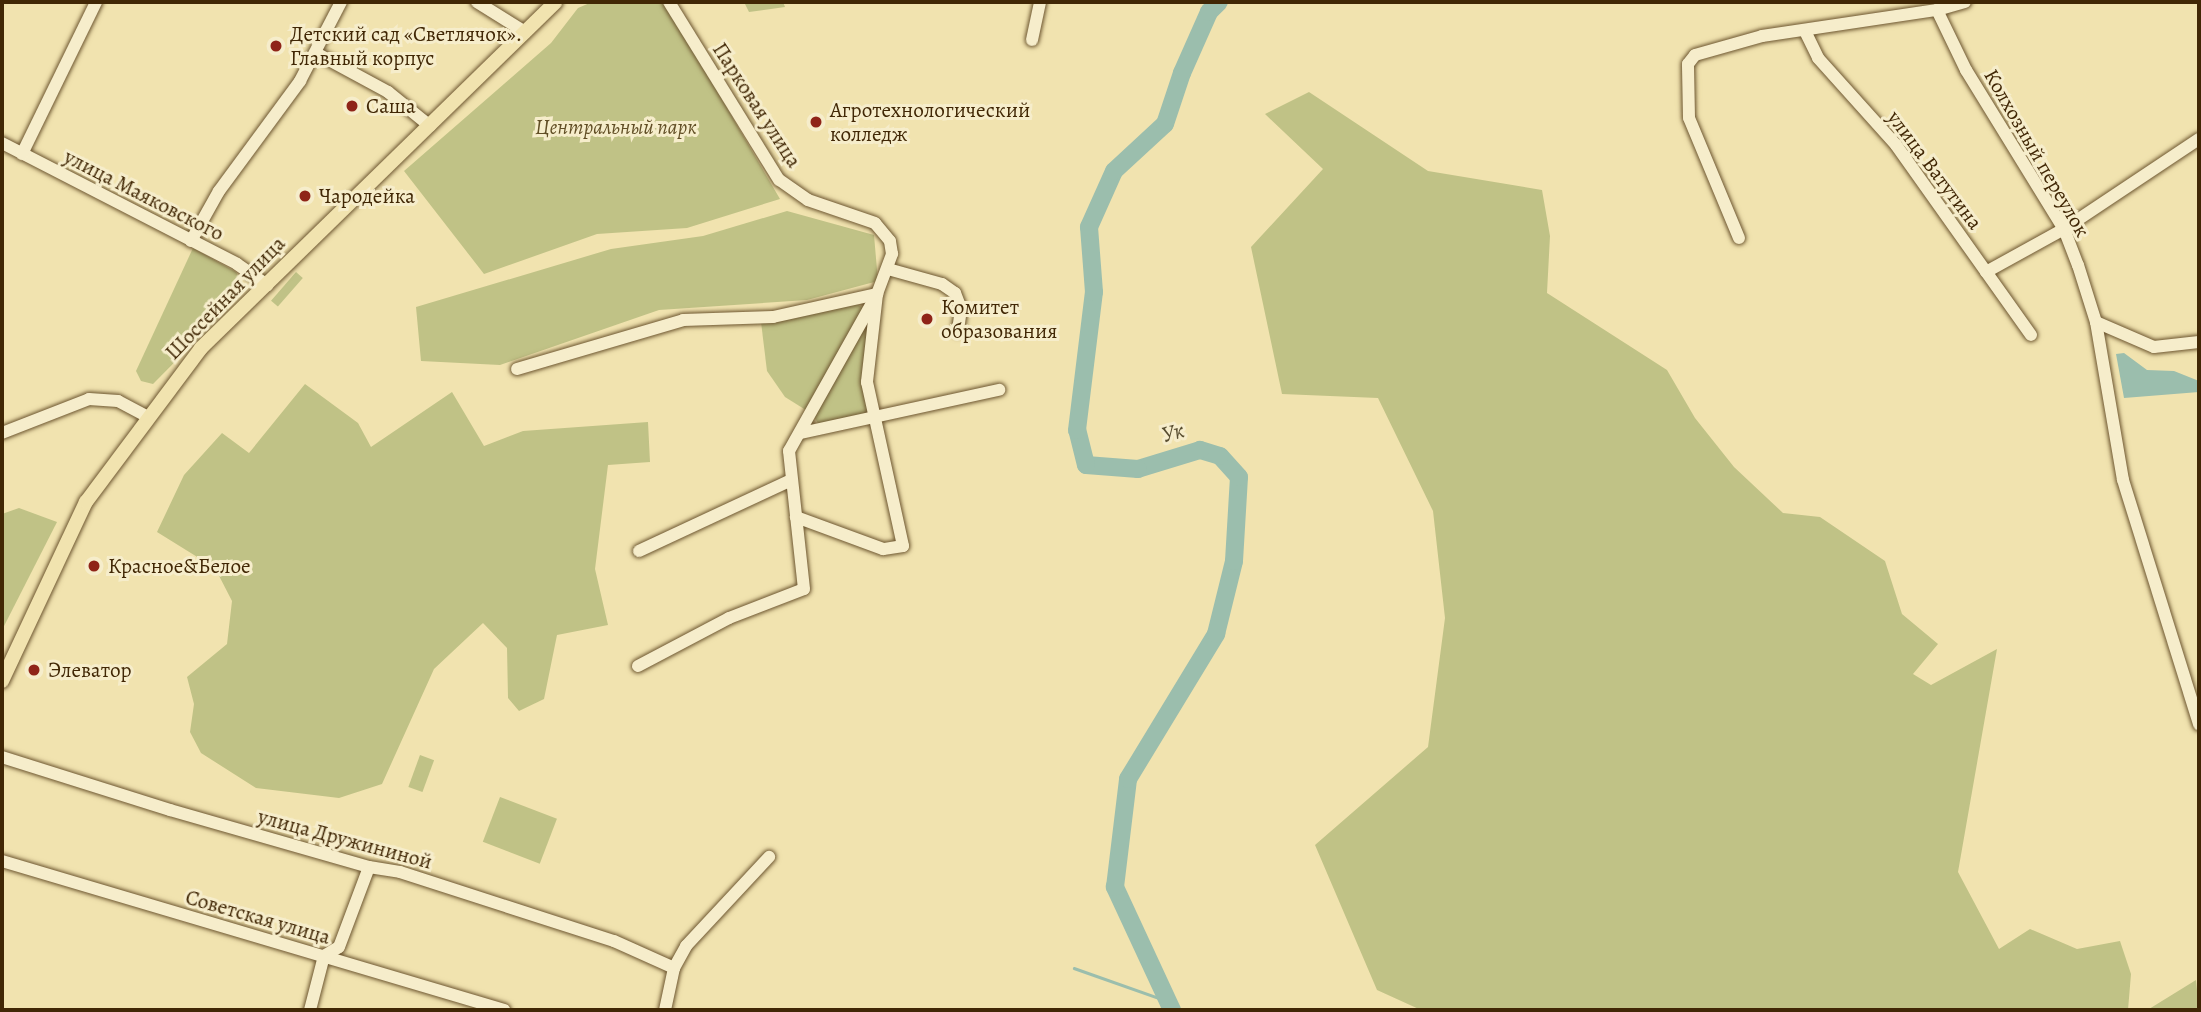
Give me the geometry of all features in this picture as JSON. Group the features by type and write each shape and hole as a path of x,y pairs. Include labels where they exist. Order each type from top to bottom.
{"main road":[{"name":"Шоссейная улица","path":"2,681 86,502 146,416 201,348 555,2"}],"street":[{"path":"22,154 96,2"},
{"path":"191,241 219,191 316,53 341,2"},
{"path":"477,2 525,32"},
{"name":"Парковая улица","path":"638,666 729,618 804,589 789,451 877,294 892,254 884,230 808,200 779,180 669,2"},
{"path":"1032,40 1040,2"},
{"path":"1739,237 1689,118 1688,64 1701,51 1762,36 1937,10 1965,2"},
{"name":"Колхозный переулок","path":"1937,10 1966,70 2064,229 2096,322 2123,480 2199,724"},
{"name":"улица Ватутина","path":"1805,31 1818,58 1896,145 2031,335"},
{"path":"316,53 388,92 430,125"},
{"path":"1986,272 2064,229 2199,139"},
{"name":"улица Маяковского","path":"2,143 191,241 267,285"},
{"path":"888,269 942,284 955,293 961,309 958,331"},
{"path":"517,369 674,322 773,317 877,294"},
{"name":"Парковая улица","path":"796,517 883,550 903,546 867,382 877,294"},
{"path":"2096,322 2154,347 2199,342"},
{"path":"801,433 875,420 999,390"},
{"path":"2,433 89,400 118,401 146,416"},
{"path":"639,551 791,480"},
{"name":"улица Дружининой","path":"2,757 369,867 400,872 614,941 674,968"},
{"path":"665,1010 674,968 686,946 769,858"},
{"name":"Советская улица","path":"2,861 504,1010"},
{"path":"310,1010 324,956 340,947 369,867"}],"green space":[{"name":"Центральный парк","path":"592,2 665,2 780,199 687,228 597,234 484,274 404,171 551,43 578,8"},
{"path":"744,2 783,2 785,7 749,12"},
{"path":"1309,92 1428,171 1542,190 1550,236 1547,293 1667,370 1695,418 1734,467 1783,513 1820,517 1885,561 1902,614 1938,644 1913,674 1931,685 1997,649 1958,872 1999,949 2030,929 2077,949 2120,941 2131,974 2128,1010 1421,1010 1377,990 1315,845 1428,747 1445,618 1433,511 1378,398 1282,394 1251,247 1323,169 1265,114"},
{"path":"787,211 874,235 878,281 807,300 659,310 500,365 421,361 416,307 611,249 703,236"},
{"path":"193,248 236,272 244,285 242,294 153,384 141,381 136,371"},
{"path":"296,272 303,278 278,307 271,301"},
{"path":"854,302 863,308 809,412 785,397 767,371 761,322"},
{"path":"870,315 871,418 820,426 814,417"},
{"path":"305,384 358,423 371,447 452,392 484,446 523,431 648,422 650,462 608,465 595,569 608,625 557,635 544,699 519,711 508,698 507,648 483,623 434,669 382,784 339,798 256,788 201,753 190,732 194,704 187,677 227,644 232,601 215,568 157,532 184,475 222,433 249,453"},
{"path":"19,508 57,522 2,630 2,514"},
{"path":"420,755 434,760 422,792 408,787"},
{"path":"500,797 557,819 540,864 483,842"},
{"path":"2196,980 2199,1010 2142,1010 2149,1009"}],"shaded area":[{"path":"2124,353 2147,370 2174,371 2199,381 2199,392 2124,398 2116,354"}],"waterway":[{"name":"Ук","path":"1172,1010 1115,887 1128,779 1216,634 1234,561 1239,477 1220,456 1200,450 1138,469 1086,465 1077,430 1094,292 1089,227 1114,171 1165,124 1182,73 1209,12 1219,2"},
{"path":"1074,968 1170,1002"}],"place":[{"name":"Детский сад «Светлячок». Главный корпус","path":"276,46"},
{"name":"Саша","path":"352,106"},
{"name":"Агротехнологический колледж","path":"816,122"},
{"name":"Чародейка","path":"305,196"},
{"name":"Комитет образования","path":"927,319"},
{"name":"Красное&Белое","path":"94,566"},
{"name":"Элеватор","path":"34,670"}]}
